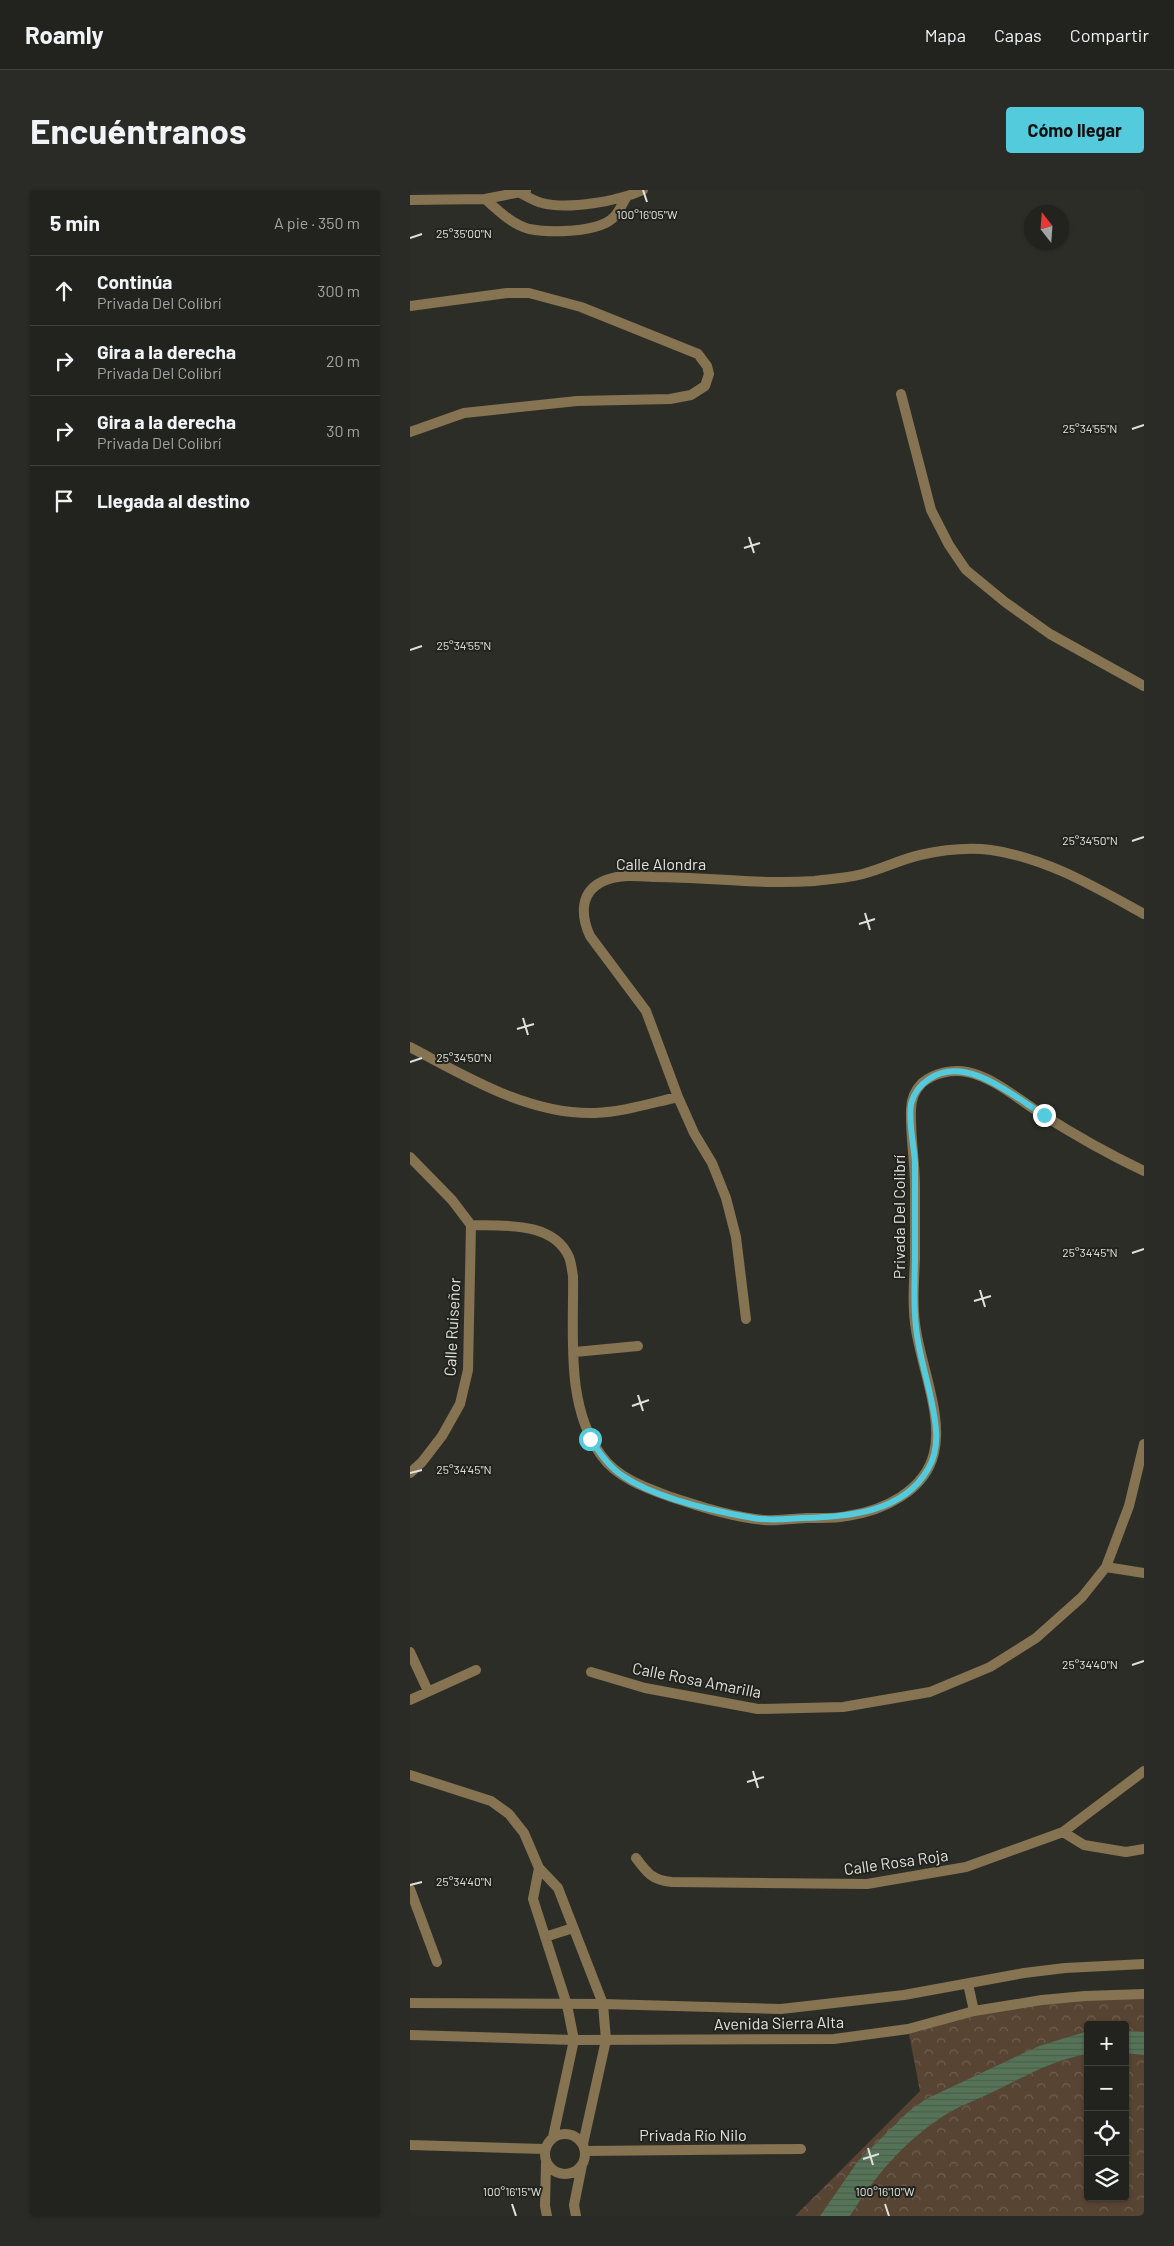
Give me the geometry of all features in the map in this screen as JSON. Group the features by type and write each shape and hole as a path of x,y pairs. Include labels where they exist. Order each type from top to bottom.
{"street":[{"path":"410,200 485,198 524,191 541,203 558,206 626,198 643,190"},
{"path":"485,198 508,219 528,228 569,231 598,226 614,218 626,198"},
{"path":"410,306 507,293 529,293 548,297 580,307 698,354 707,366 709,374 705,386 690,395 670,398 576,401 464,413 410,432"},
{"path":"901,394 931,510 949,546 966,570 1005,602 1050,634 1144,686"},
{"name":"Calle Alondra","path":"746,1319 736,1237 726,1198 712,1163 694,1133 678,1097 646,1011 590,936 584,923 585,897 593,886 607,879 626,876 774,883 814,881 865,874 919,855 956,849 990,850 1033,859 1080,878 1144,914"},
{"path":"410,1047 489,1088 533,1103 562,1109 594,1113 616,1111 678,1097"},
{"name":"Privada Del Colibrí","path":"471,1225 518,1227 542,1232 560,1244 569,1257 573,1276 576,1392 580,1414 590,1439 603,1459 623,1476 646,1488 715,1512 766,1520 847,1516 870,1510 897,1499 914,1487 928,1469 934,1455 936,1422 916,1328 914,1299 915,1155 911,1107 914,1096 921,1084 933,1076 951,1071 967,1072 983,1077 1052,1120 1144,1171"},
{"path":"410,1157 452,1200 471,1225"},
{"name":"Calle Ruiseñor","path":"410,1473 422,1462 442,1436 460,1404 468,1370 471,1225"},
{"path":"574,1352 638,1346"},
{"name":"Calle Rosa Amarilla","path":"591,1672 645,1688 758,1709 844,1707 930,1692 990,1667 1036,1638 1082,1597 1106,1567 1129,1506 1144,1444"},
{"path":"1106,1567 1144,1573"},
{"path":"410,1652 428,1690"},
{"path":"410,1700 428,1690 476,1670"},
{"name":"Calle Rosa Roja","path":"636,1858 648,1876 657,1881 867,1884 966,1867 1063,1832 1126,1787 1144,1771"},
{"path":"410,1775 483,1798 503,1810 524,1833 539,1868 558,1888 603,2004 606,2040 574,2205 576,2216"},
{"path":"1063,1832 1084,1845 1126,1852 1144,1849"},
{"path":"539,1868 533,1899 567,2005 574,2040 553,2137 545,2149 545,2206 547,2216"},
{"path":"410,1889 437,1962"},
{"path":"545,1937 573,1928"},
{"name":"Avenida Sierra Alta","path":"410,2003 603,2004 781,2009 904,1995 1024,1973 1065,1968 1144,1964"},
{"path":"968,1984 974,2011"},
{"name":"Avenida Sierra Alta","path":"410,2035 574,2040 834,2039 908,2029 974,2011 1085,1996 1144,1994"},
{"path":"553,2137 559,2134 573,2135 584,2148"},
{"path":"410,2145 545,2149"},
{"name":"Privada Río Nilo","path":"584,2148 801,2150"},
{"path":"546,2163 557,2172 564,2174 571,2173 582,2165"}],"green space":[{"path":"1144,1992 1144,2216 795,2216 920,2091 908,2029 974,2011"}],"shaded area":[{"path":"1129,2031 1144,2032 1144,2055 1129,2053"},
{"path":"1084,2032 1084,2055 1042,2068 950,2112 920,2133 894,2158 860,2200 850,2216 820,2216 858,2161 908,2112 926,2099 1039,2046"}],"route":[{"path":"590,1439 603,1459 623,1476 646,1488 715,1512 766,1520 847,1516 870,1510 897,1499 914,1487 928,1469 934,1455 936,1438 936,1422 916,1328 914,1299 915,1155 911,1107 914,1096 921,1084 933,1076 951,1071 967,1072 983,1077 1044,1115"}]}
